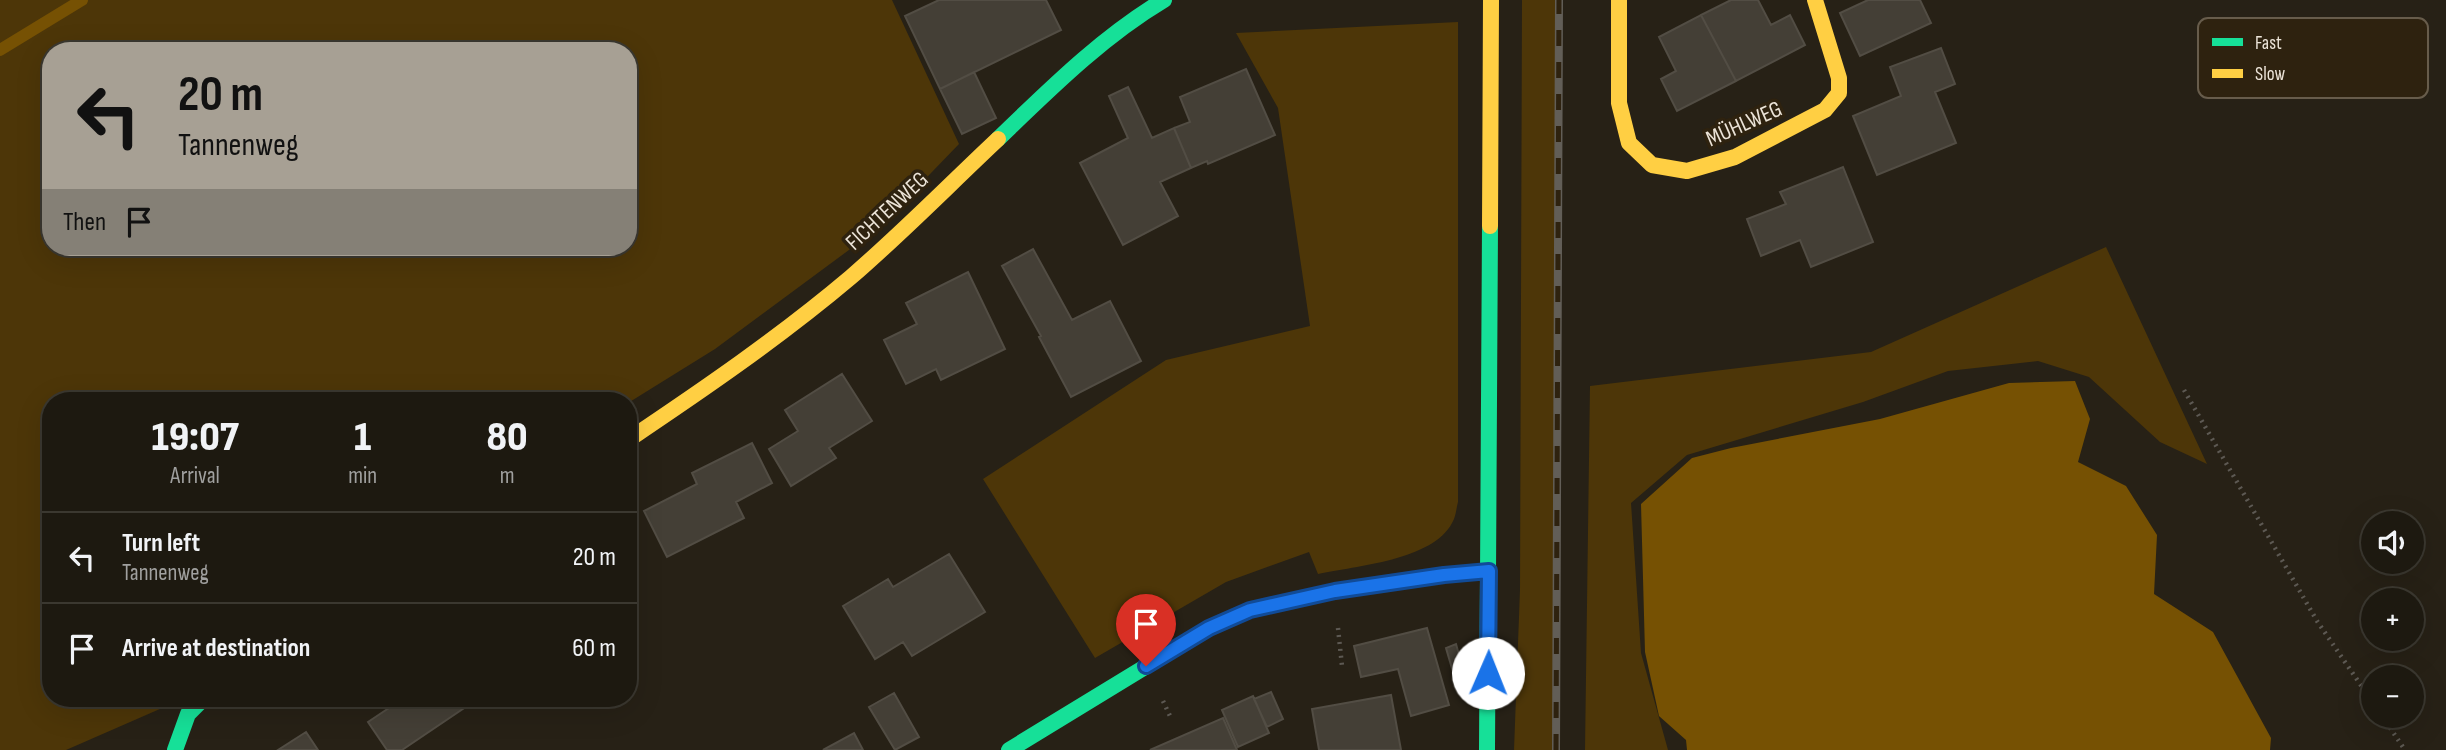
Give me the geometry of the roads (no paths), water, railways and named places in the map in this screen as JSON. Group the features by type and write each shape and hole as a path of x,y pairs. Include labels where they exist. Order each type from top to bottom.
{"street":[{"name":"FICHTENWEG","path":"637,434 785,330 880,251 1027,110 1103,42 1164,0"},
{"path":"1488,750 1490,0"},
{"name":"MÜHLWEG","path":"1619,0 1619,103 1629,143 1652,165 1687,171 1735,157 1825,110 1839,93 1839,78 1815,0"},
{"path":"1009,750 1209,628 1250,610 1335,591 1489,571"},
{"path":"175,750 182,727 193,707"}],"waterway":[{"path":"0,50 82,0"}],"railway":[{"path":"1556,750 1559,0"}]}
